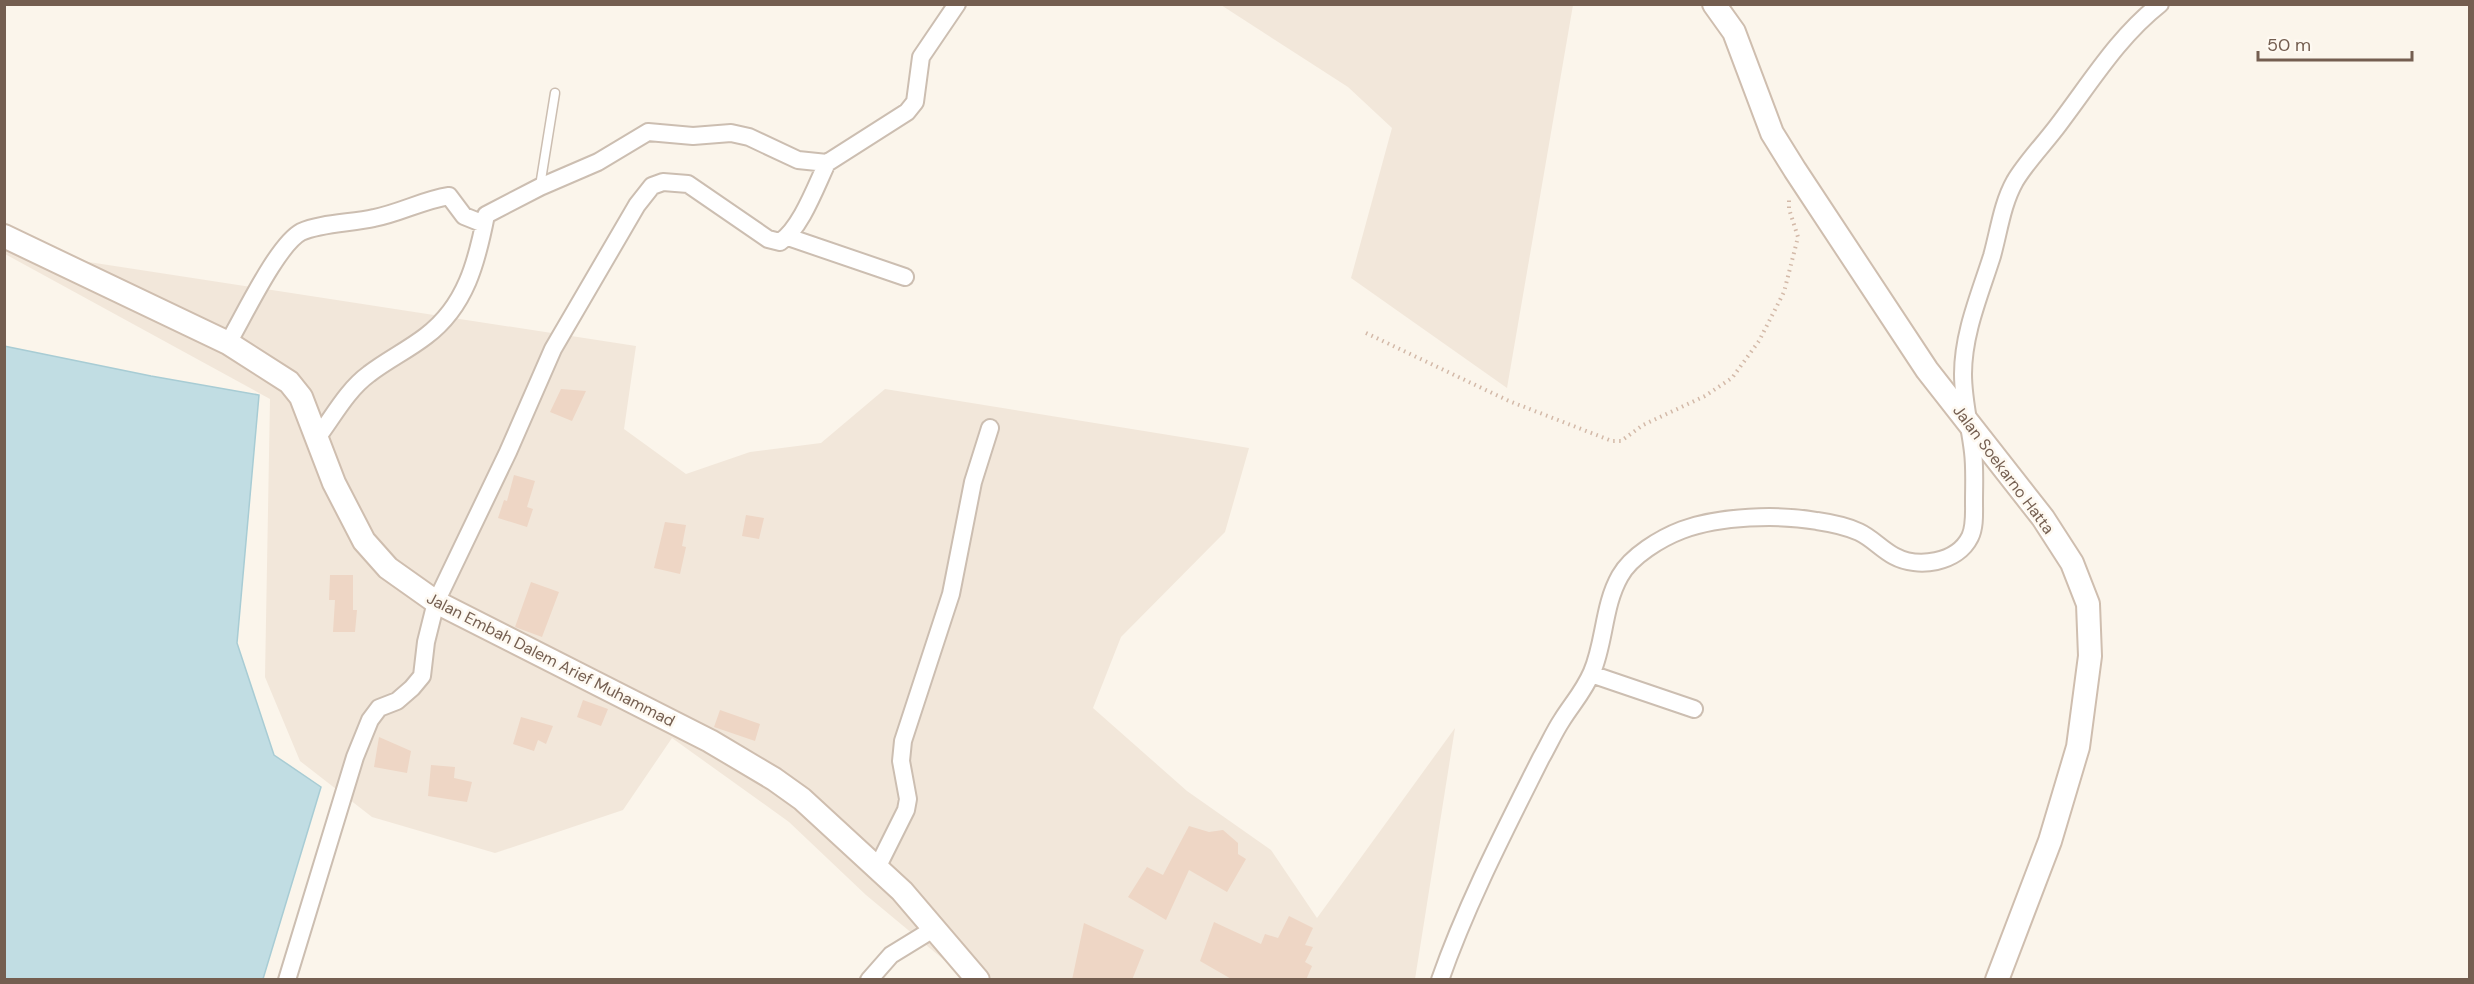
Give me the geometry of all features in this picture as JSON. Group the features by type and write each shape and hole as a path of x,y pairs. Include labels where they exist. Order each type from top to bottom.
{"street":[{"path":"287,980 355,757 370,720 379,708 397,701 412,688 422,675 426,642 436,602 508,452 553,349 636,205 652,186 663,182 688,184 768,239 780,242 788,237 827,163 897,118 915,102 921,57 957,4"},
{"name":"Jalan Soekarno Hatta","path":"1714,4 1734,32 1772,133 1795,170 1927,370 2043,518 2072,562 2088,604 2090,656 2078,747 2050,841 1997,980"},
{"path":"1440,980 1469,905 1506,827 1561,722 1580,697 1591,674 1604,620 1620,576 1636,558 1680,531 1719,521 1789,518 1816,520 1858,531 1895,557 1919,562 1935,562 1949,557 1968,541 1973,524 1973,451 1967,420 1963,371 1971,321 1993,252 1996,231 2015,182 2128,31 2160,4"},
{"path":"317,438 360,381 429,333 452,309 471,278 486,215 540,187 598,162 648,132 693,136 731,133 749,137 798,160 827,163"},
{"path":"228,343 274,264 287,245 302,232 375,218 431,199 449,196 464,216 484,224"},
{"name":"Jalan Embah Dalem Arief Muhammad","path":"4,236 228,343 289,382 301,397 334,483 364,541 388,568 436,602 710,741 774,779 801,799 902,891 978,980"},
{"path":"788,237 905,277"},
{"path":"877,868 906,810 908,799 901,761 903,741 951,594 973,482 990,428"},
{"path":"1591,674 1694,709"},
{"path":"869,980 891,956 935,928"}],"lane":[{"path":"540,187 555,93"}],"path":[{"path":"1366,333 1509,401 1612,441 1621,441 1643,424 1705,396 1732,378 1759,341 1784,292 1798,237 1789,209 1795,170"}],"shaded area":[{"path":"1221,5 1573,5 1507,388 1351,278 1392,128 1348,87"},
{"path":"4,249 636,346 624,429 686,474 750,452 821,443 885,389 1249,448 1225,532 1121,637 1093,708 1187,791 1271,850 1317,918 1455,728 1415,979 967,979 866,895 789,822 672,738 623,810 495,853 372,817 300,761 265,677 270,399 5,254"}],"water":[{"path":"4,346 259,395 237,643 274,755 321,787 263,979 5,979"}],"building":[{"path":"561,389 586,391 572,421 550,412"},
{"path":"514,475 535,481 527,507 533,509 527,527 498,518 504,500 507,501"},
{"path":"746,515 764,518 759,539 742,536"},
{"path":"665,522 686,525 682,546 686,547 680,574 654,568"},
{"path":"330,575 353,575 353,610 357,610 355,632 333,632 335,600 329,600"},
{"path":"531,582 559,592 542,637 515,627"},
{"path":"583,700 608,709 601,726 577,717"},
{"path":"720,710 760,724 755,741 714,727"},
{"path":"521,717 553,726 546,744 538,740 534,751 513,744"},
{"path":"379,737 411,751 407,773 374,767"},
{"path":"431,765 455,767 454,778 472,782 467,802 428,796"},
{"path":"1189,826 1209,832 1223,830 1238,843 1238,854 1246,859 1227,892 1189,870 1166,920 1128,897 1147,867 1163,875"},
{"path":"1289,916 1313,928 1305,945 1313,947 1305,962 1312,966 1306,980 1233,980 1200,961 1214,922 1261,944 1265,934 1278,938"},
{"path":"1084,923 1144,950 1132,980 1072,980"}]}
